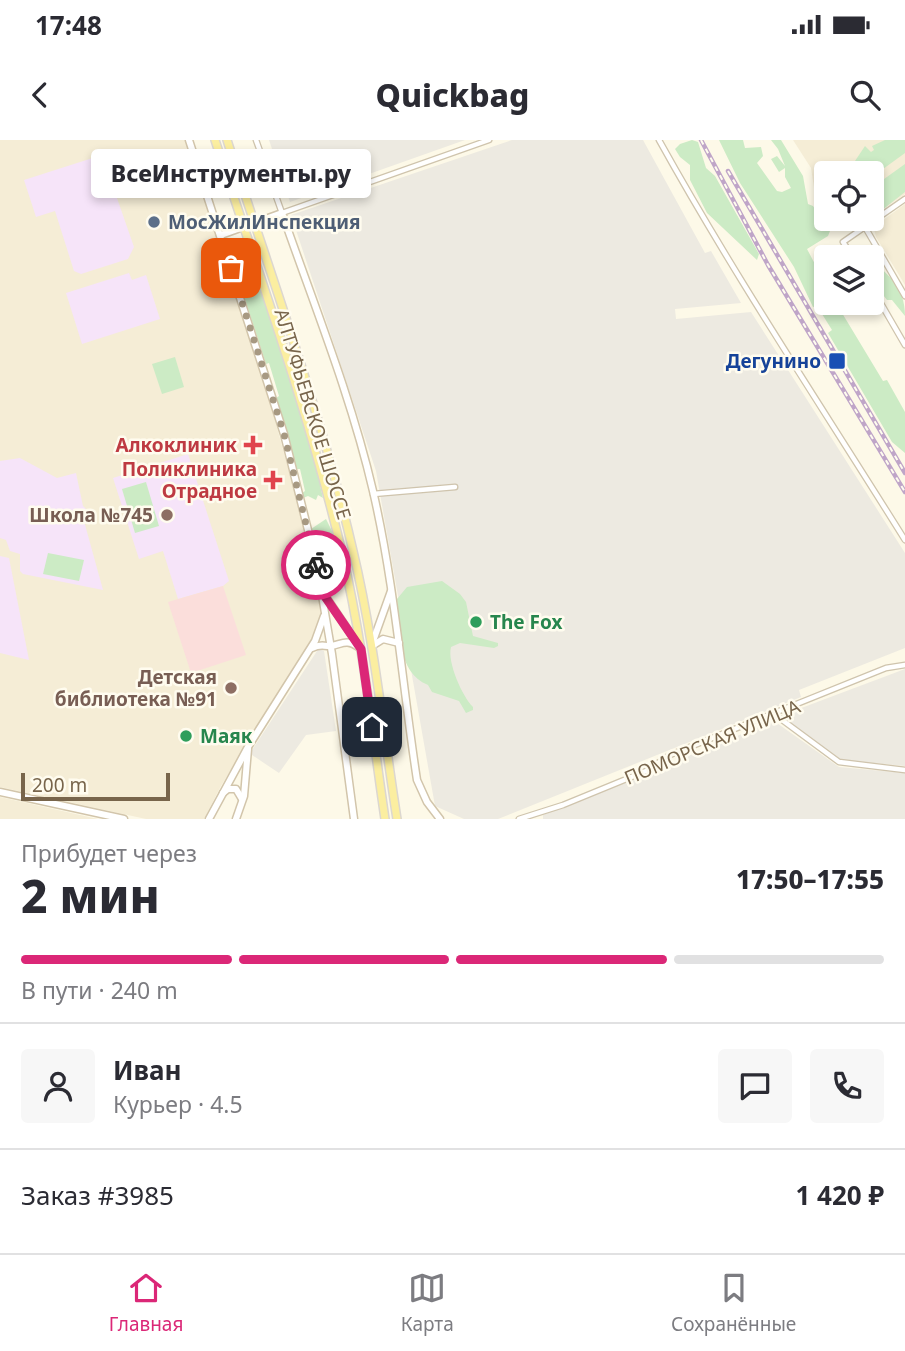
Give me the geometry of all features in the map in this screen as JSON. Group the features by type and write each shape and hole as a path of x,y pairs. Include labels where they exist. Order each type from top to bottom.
{"main road":[{"path":"189,140 284,434 322,589 354,819"},
{"name":"АЛТУФЬЕВСКОЕ ШОССЕ","path":"215,140 316,452 338,535 361,652 385,819"},
{"name":"АЛТУФЬЕВСКОЕ ШОССЕ","path":"227,140 331,463 357,566 372,646 397,819"},
{"path":"221,235 282,213 346,395 373,494 391,589 417,780 426,802 441,819 450,819"},
{"path":"209,819 248,747 323,625 338,535"},
{"path":"322,589 361,652"},
{"path":"372,646 391,589"},
{"path":"372,646 383,639 399,643"},
{"path":"308,652 318,645 331,646 349,642 356,645 361,652"},
{"path":"236,819 243,805 248,747"},
{"path":"222,794 228,789 236,789 241,794 243,805"},
{"path":"0,792 124,819"}],"street":[{"path":"256,140 282,213 489,140"},
{"path":"659,140 759,312 905,540"},
{"path":"884,214 905,199"},
{"path":"845,245 843,242 859,231"},
{"path":"867,231 905,296"},
{"path":"884,309 905,345"},
{"path":"373,494 455,487"},
{"name":"ПОМОРСКАЯ УЛИЦА","path":"519,819 563,805 646,771 670,755 886,668 905,665"},
{"path":"773,714 839,762 905,770"}],"shaded area":[{"path":"0,140 185,140 266,387 320,593 322,615 318,628 221,786 204,819 146,819 0,787"},
{"path":"269,140 465,140 290,202"},
{"path":"512,140 643,140 705,253 711,251 741,303 675,309 676,319 751,312 905,553 905,648 799,690 801,697 498,819 464,819 435,806 376,471 291,215"},
{"path":"793,140 905,140 905,194 884,209 884,161 814,161 814,188 811,168"},
{"path":"102,155 134,247 128,259 81,274 74,271 55,211 36,217 24,180"},
{"path":"905,204 905,285 884,250 884,245 881,245 876,237 874,231 884,231 884,219"},
{"path":"129,273 132,280 146,275 160,319 82,344 66,293"},
{"name":"Школа №745","path":"188,454 229,581 223,586 178,599 163,551 139,559 113,478"},
{"path":"20,458 57,478 76,473 83,506 87,510 84,521 103,590 23,574 20,571 20,554 10,551 6,540 0,538 0,461"},
{"path":"0,556 9,558 29,660 0,653"},
{"path":"223,586 246,655 191,673 168,602"},
{"path":"319,648 324,651 336,731 306,735 279,773 252,755 252,750"},
{"path":"905,669 905,766 838,760 780,716"},
{"path":"774,721 839,767 905,773 905,819 543,819 543,815"},
{"path":"0,797 98,819 0,819"}],"green space":[{"path":"692,140 698,142 706,168 715,176 759,254 757,260 707,213 690,180 690,165 675,149"},
{"path":"719,140 743,140 745,148 761,147 763,156 757,163 777,191 782,192 791,188 785,177 785,168 779,172 771,159 777,156 785,166 771,140 781,140 803,176 808,204 814,207 814,231 830,231 828,236 807,249 814,262 814,307 794,267 740,183"},
{"path":"885,140 905,140 905,153 884,168 884,161 855,161 865,146 871,152 874,150 872,146"},
{"path":"905,164 905,192 884,208 884,179"},
{"path":"884,271 897,287 905,316 892,300 887,300 884,296"},
{"path":"248,273 252,274 257,291 261,290 323,484 320,485 323,498 318,495 316,500 308,496 303,498 302,493 305,491 300,469 296,469 276,398 279,396 239,281"},
{"path":"823,315 843,315 883,381 887,380 905,412 905,453 892,442 828,333 832,330"},
{"path":"175,357 184,387 162,394 152,364"},
{"path":"146,482 159,526 135,533 122,489"},
{"path":"326,519 335,537 325,581 311,529"},
{"path":"48,553 84,560 79,581 43,574"},
{"path":"442,581 466,602 473,636 498,643 494,648 460,643 451,647 451,661 456,678 473,707 473,710 466,713 459,701 432,692 428,685 418,679 410,670 402,648 397,599 407,587"}],"railway":[{"path":"701,140 768,265 905,492"},
{"path":"728,171 905,473"}],"way so far":[{"path":"231,268 284,434 316,565"}],"place":[{"name":"МосЖилИнспекция","path":"154,222"},
{"name":"ВсеИнструменты.ру","path":"231,268"},
{"name":"Дегунино","path":"837,361"},
{"name":"Алкоклиник","path":"253,445"},
{"name":"Поликлиника Отрадное","path":"273,480"},
{"name":"Школа №745","path":"167,515"},
{"name":"The Fox","path":"476,622"},
{"name":"Детская библиотека №91","path":"231,688"},
{"name":"Маяк","path":"186,736"}],"route":[{"path":"316,565 326,598 361,649 372,727"}]}
